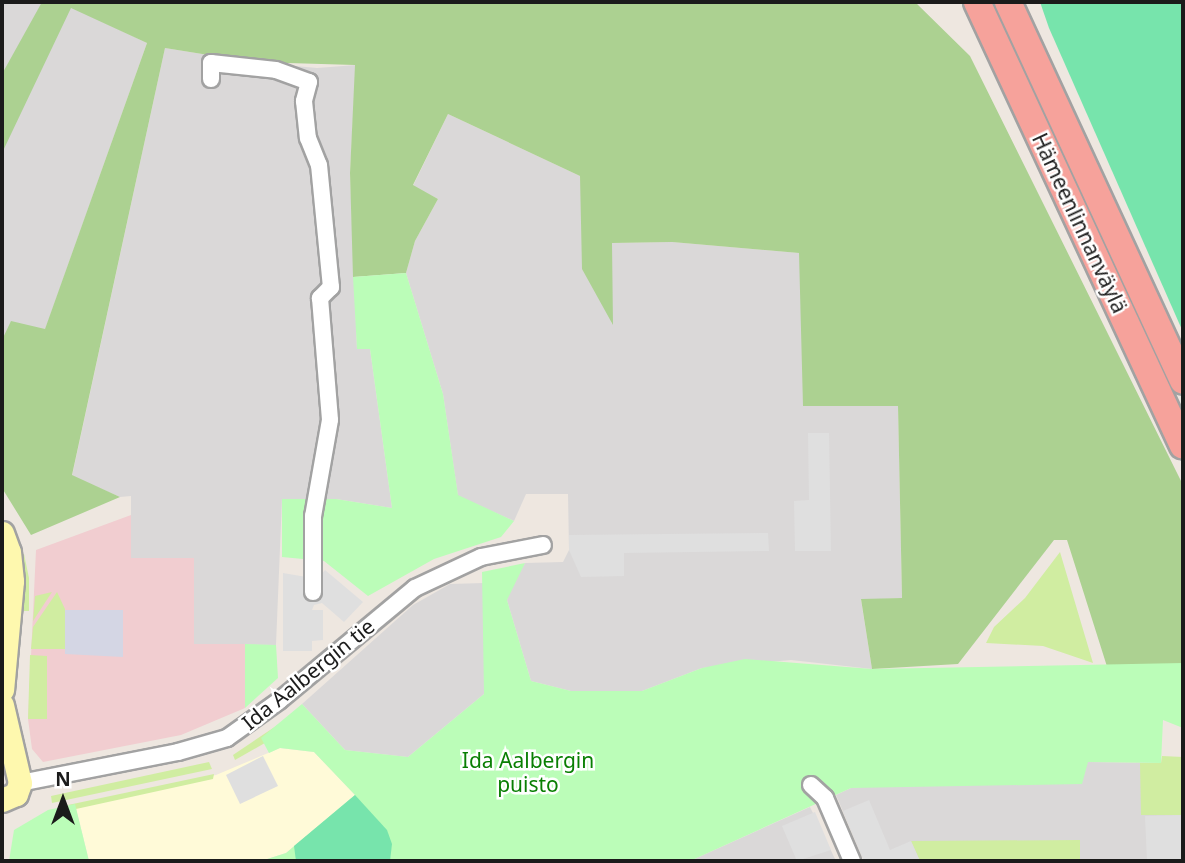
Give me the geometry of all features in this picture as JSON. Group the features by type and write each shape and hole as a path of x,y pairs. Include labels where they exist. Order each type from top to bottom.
{"highway":[{"name":"Hämeenlinnanväylä","path":"976,2 1183,445"},
{"name":"Hämeenlinnanväylä","path":"1008,2 1183,380"}],"main road":[{"path":"2,533 9,552 12,581 2,690"},
{"path":"2,705 7,714 8,788"}],"street":[{"path":"211,79 211,63 276,70 309,82 304,101 308,138 319,164 331,287 320,298 330,420 313,516 313,592"},
{"name":"Ida Aalbergin tie","path":"8,788 178,752 227,738 281,699 415,588 481,557 543,545"},
{"path":"811,785 825,798 852,861"}],"shaded area":[{"path":"2,2 61,2 147,43 45,330 2,340"},
{"path":"165,48 252,62 317,68 356,65 350,173 357,349 370,349 392,508 336,499 282,499 276,645 194,644 194,558 131,558 131,496 120,497 72,476"},
{"path":"448,114 580,176 612,324 612,243 672,242 799,253 898,405 902,598 861,600 872,669 791,660 702,668 642,691 571,691 531,681 507,600 509,591 525,563 563,562 569,550 568,494 526,494 514,521 458,496 443,394 406,273 415,241 438,199 413,186"},
{"path":"808,433 829,433 831,551 795,551 794,501 809,500"},
{"path":"131,515 131,558 194,558 194,644 245,644 245,708 181,735 43,762 32,749 28,719 36,550"},
{"path":"768,533 769,551 624,553 624,576 581,577 569,550 569,535"},
{"path":"325,570 363,602 344,622 322,603 314,605 312,610 323,610 323,640 312,641 312,651 283,651 283,573 318,579"},
{"path":"484,583 484,694 408,757 345,750 302,704 413,605 450,584"},
{"path":"65,610 123,610 123,657 65,654"},
{"path":"280,748 314,752 355,795 286,853 261,861 89,861 75,804 216,775"},
{"path":"263,756 278,786 240,804 226,775"},
{"path":"1183,757 1183,861 864,861 836,795 851,788 1088,762 1161,763"},
{"path":"869,800 890,850 911,841 920,861 864,861 843,811"},
{"path":"810,807 836,861 690,861"},
{"path":"815,812 831,850 797,861 782,826"},
{"path":"1183,815 1183,861 1147,861 1145,816"}],"green space":[{"path":"42,2 915,2 970,56 1183,485 1183,717 1110,676 1067,540 1054,540 958,664 872,669 861,599 902,598 898,406 803,406 799,253 672,242 612,243 613,325 582,269 580,176 448,114 413,185 438,199 415,241 406,273 353,277 350,173 355,65 252,62 165,48 72,475 120,497 31,535 2,488 2,340 11,321 45,329 147,43 71,8 2,153 2,74"},
{"path":"1040,2 1183,2 1183,332 1049,28"},
{"path":"406,273 443,394 458,495 514,521 501,537 434,559 368,596 324,561 282,557 282,499 336,499 392,508 370,349 357,349 353,277"},
{"path":"1060,552 1093,663 1043,646 986,643 994,627 1025,598"},
{"path":"24,554 29,578 29,611 24,611 21,555"},
{"name":"Ida Aalbergin puisto","path":"525,563 507,600 531,681 571,691 642,691 702,668 745,659 872,669 1183,663 1183,728 1163,720 1161,763 1088,762 1082,784 851,788 690,861 261,861 286,853 355,795 314,752 280,748 269,753 261,738 302,704 345,750 408,757 484,694 482,572"},
{"path":"52,592 33,621 35,596"},
{"path":"57,592 65,609 65,649 31,649 33,627"},
{"path":"245,644 276,645 278,678 245,708"},
{"path":"30,655 47,656 47,719 28,719"},
{"path":"288,718 292,722 270,740 235,760 233,755"},
{"path":"1162,756 1183,757 1183,815 1141,815 1140,763 1161,763"},
{"path":"209,762 212,769 52,803 51,796"},
{"path":"214,774 213,779 76,809 68,805"},
{"path":"355,795 387,830 392,844 390,861 296,861 294,846"},
{"path":"75,804 89,861 9,861 14,830 48,810"},
{"path":"1080,840 1080,861 920,861 911,841"}]}
